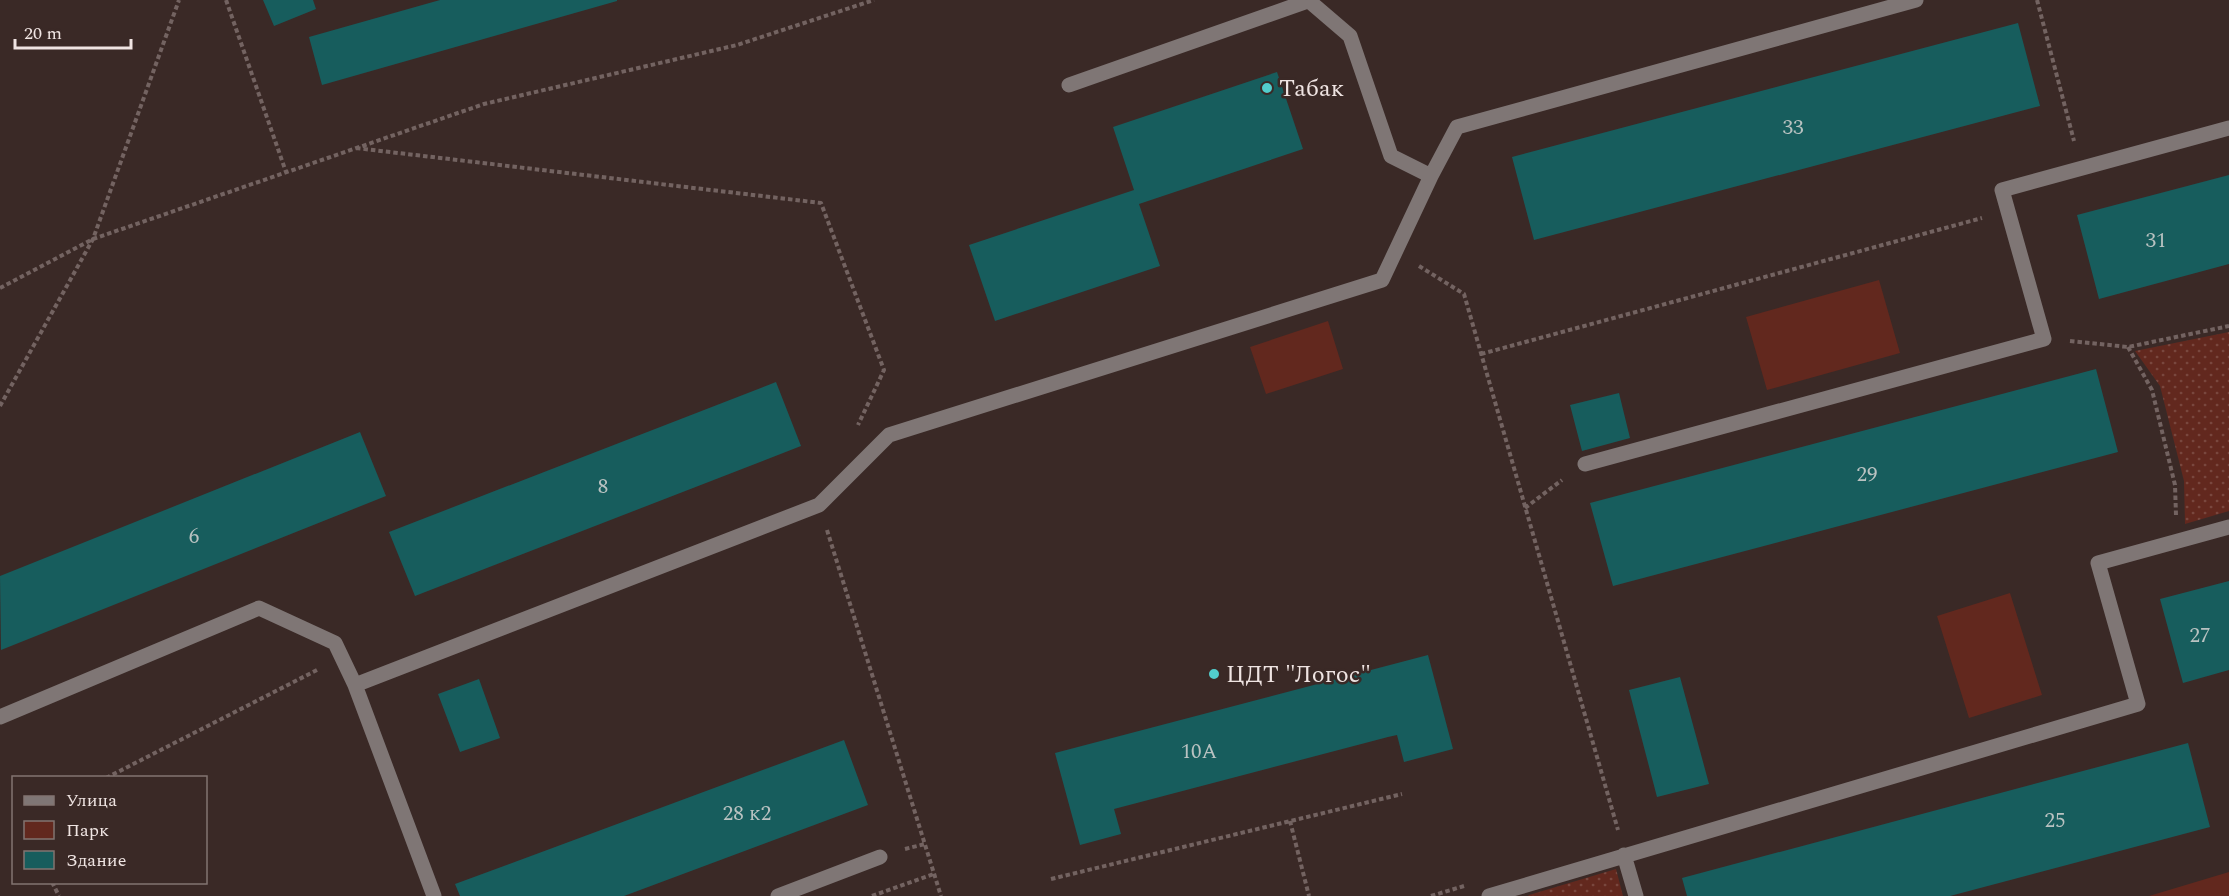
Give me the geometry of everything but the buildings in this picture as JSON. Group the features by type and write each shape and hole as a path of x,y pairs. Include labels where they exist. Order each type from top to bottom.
{"lane":[{"path":"1069,85 1308,0 1350,36 1391,156 1431,176"},
{"path":"355,685 819,505 889,435 1382,280 1457,127 1916,0"},
{"path":"1585,464 2044,339 2002,190 2229,128"},
{"path":"1489,896 1512,893 1624,855 2138,704 2098,563 2229,527"},
{"path":"0,717 259,608 335,644 355,685 434,896"},
{"path":"1624,855 1636,896"},
{"path":"777,896 880,857"}],"path":[{"path":"0,406 93,239 179,0"},
{"path":"226,0 286,172"},
{"path":"0,288 93,239 484,104 737,45 874,0"},
{"path":"2037,0 2081,168"},
{"path":"356,148 821,203 884,370 854,432"},
{"path":"1481,354 2008,211"},
{"path":"1395,252 1464,294 1624,855"},
{"path":"2044,339 2128,347 2229,326"},
{"path":"2128,347 2151,390 2175,485 2176,541"},
{"path":"1525,508 1561,481"},
{"path":"819,505 941,896"},
{"path":"108,776 342,657"},
{"path":"1051,879 1402,794"},
{"path":"1290,821 1309,896"},
{"path":"872,896 934,874"}],"green space":[{"path":"1879,280 1900,353 1767,390 1746,317"},
{"path":"1328,321 1343,369 1266,394 1250,347"},
{"path":"2229,332 2229,511 2185,524 2184,481 2160,386 2135,351"},
{"path":"2010,593 2042,695 1969,718 1937,616"},
{"path":"1616,869 1623,896 1528,896 1529,895"},
{"path":"2229,872 2229,896 2149,896"}],"place":[{"name":"Табак","path":"1267,88"},
{"name":"ЦДТ \"Логос\"","path":"1214,674"}]}
